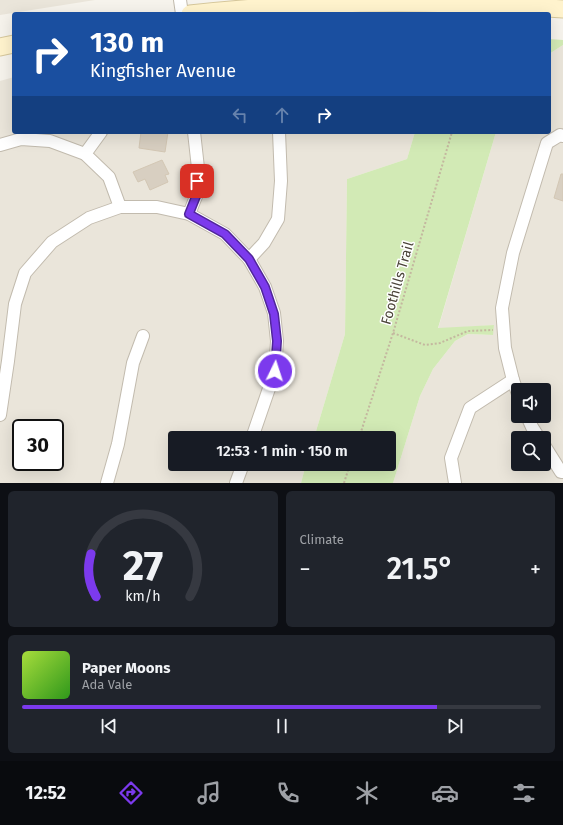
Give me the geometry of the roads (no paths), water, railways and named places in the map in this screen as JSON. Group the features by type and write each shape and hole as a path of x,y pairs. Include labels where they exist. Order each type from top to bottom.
{"main road":[{"path":"211,12 284,5 392,2 477,3 563,9"},
{"path":"0,47 12,44"}],"street":[{"path":"180,0 182,12"},
{"path":"85,154 100,134"},
{"path":"189,214 197,194 198,168 194,134"},
{"path":"249,259 264,243 278,218 281,181 279,134"},
{"path":"513,383 505,348 502,308 513,253 547,143 560,135 563,136"},
{"path":"0,145 21,139 50,141 85,154 109,177 120,207"},
{"path":"0,415 15,304 25,273 52,242 89,218 120,207 157,207 189,214 225,234 249,259 265,287 274,314 277,341 275,371 254,431"},
{"path":"107,483 118,444 133,363 143,336"},
{"path":"455,483 451,458 470,408 512,380"},
{"path":"551,456 561,472 563,472"},
{"path":"236,483 240,471"}]}
